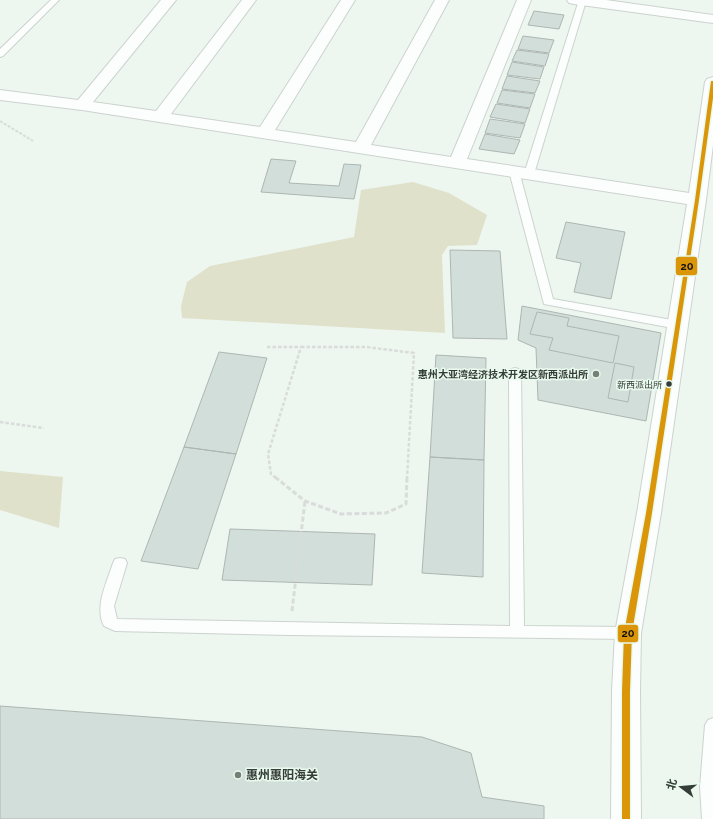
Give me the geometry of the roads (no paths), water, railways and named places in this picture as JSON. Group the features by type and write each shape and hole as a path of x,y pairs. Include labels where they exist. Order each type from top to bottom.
{"street":[{"path":"82,105 169,0"},
{"path":"160,117 249,0"},
{"path":"265,133 348,0"},
{"path":"361,148 442,0"},
{"path":"457,162 524,0"},
{"path":"578,0 713,18"},
{"path":"626,819 626,691 628,633 649,513 697,200 713,82"},
{"path":"0,95 82,105 697,200"}],"lane":[{"path":"0,54 56,0"},
{"path":"578,0 522,173 548,302 678,325"},
{"path":"515,372 517,632"},
{"path":"120,562 107,606 109,622 115,625 289,629 628,633"},
{"path":"710,819 708,787 713,725"}],"place":[{"name":"惠州大亚湾经济技术开发区新西派出所","path":"596,374"},
{"name":"新西派出所","path":"669,384"},
{"name":"惠州惠阳海关","path":"238,775"}]}
